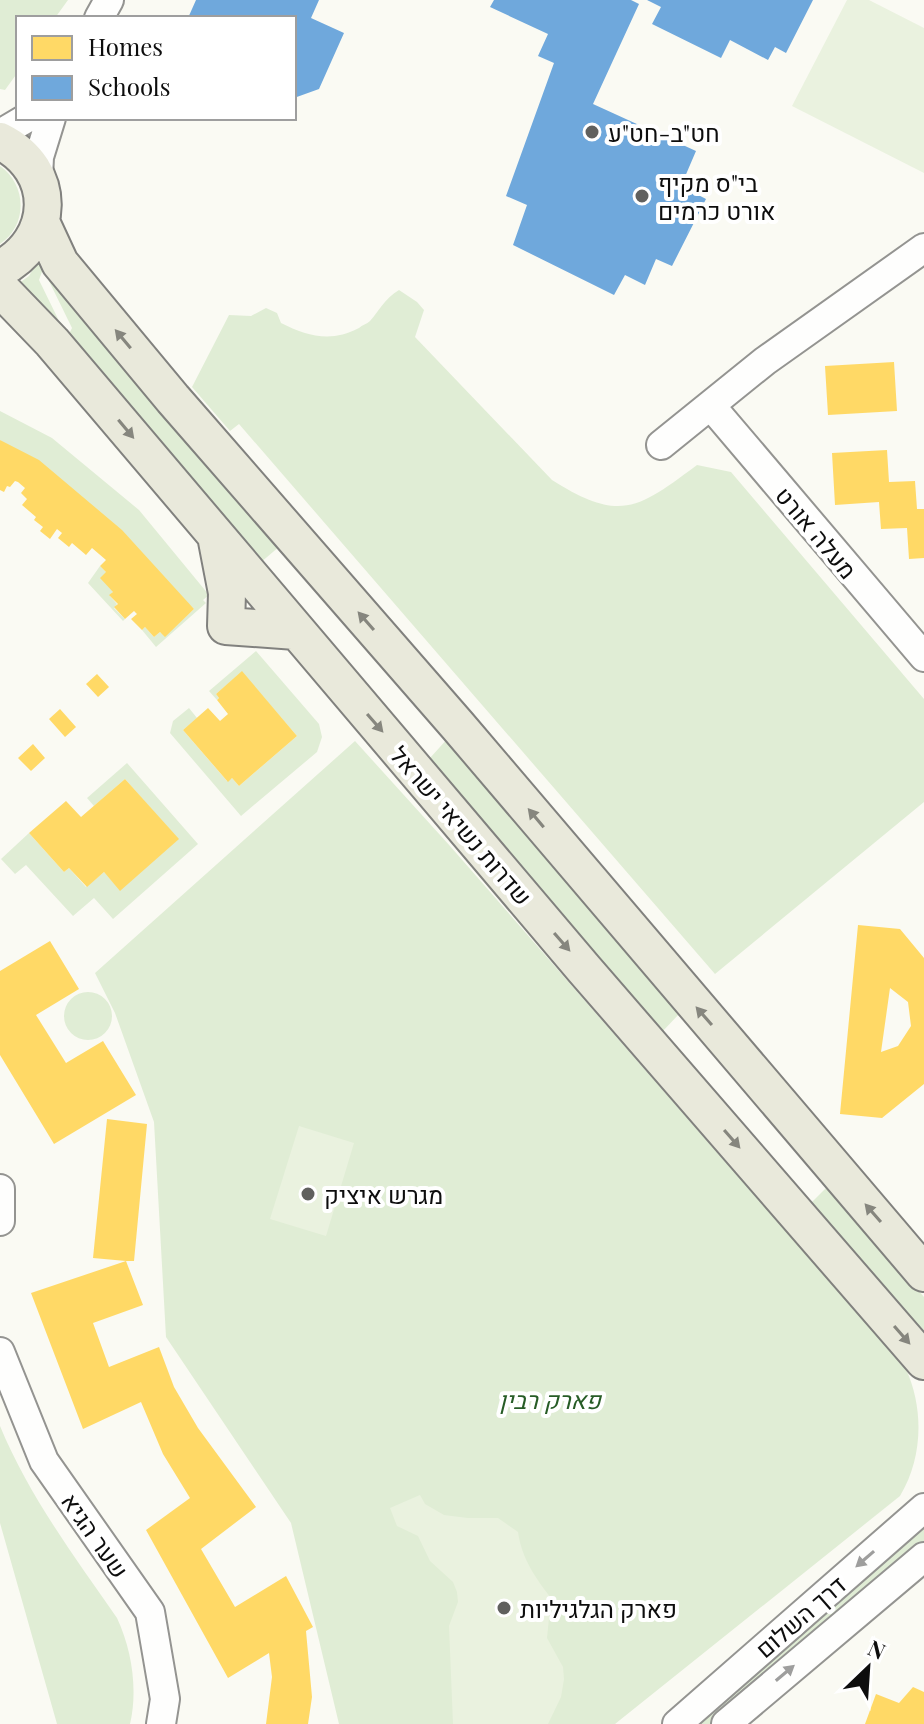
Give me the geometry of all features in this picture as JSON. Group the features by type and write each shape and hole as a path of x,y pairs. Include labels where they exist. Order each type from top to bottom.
{"main road":[{"path":"0,141 21,154 38,180 42,195 41,222 34,239 25,251 0,269"},
{"path":"41,222 60,263 163,388 469,738 924,1273"},
{"name":"שדרות נשיאי ישראל","path":"0,288 52,342 296,631 924,1361"},
{"path":"215,535 227,593 226,626 296,631"}],"street":[{"path":"0,134 24,120"},
{"path":"38,180 39,157 50,120"},
{"path":"661,445 765,361 924,248"},
{"name":"מעלה אורט","path":"711,406 924,657"},
{"path":"0,1189 0,1221"},
{"name":"שער הגיא","path":"1,1361 44,1461 150,1612 165,1699 161,1724"},
{"name":"דרך השלום","path":"677,1724 924,1508"},
{"name":"דרך השלום","path":"726,1724 924,1557"}],"green space":[{"path":"0,0 68,0 56,16 16,16 16,75 5,90 0,89"},
{"path":"847,0 869,0 924,28 924,173 792,106"},
{"path":"0,166 15,184 21,205 16,226 0,244"},
{"path":"39,259 44,266 39,280 60,323 57,327 18,284 29,276"},
{"path":"51,276 280,546 260,563 67,338 72,328 48,279"},
{"path":"399,290 424,310 415,337 552,480 575,494 612,506 628,505 659,492 697,465 731,472 924,699 924,802 715,974 239,424 230,431 192,387 229,315 251,316 266,308 277,313 281,323 300,331 319,336 339,335 369,322"},
{"path":"0,411 52,438 139,510 209,595 203,600 206,603 156,647 142,630 145,627 154,637 160,632 165,636 194,609 0,440"},
{"path":"100,566 106,572 113,592 110,596 117,604 114,608 125,619 123,621 88,583"},
{"path":"256,651 319,724 322,737 317,752 241,816 170,733 173,721 189,708 197,718 183,730 227,781 232,778 239,786 297,736 242,672 216,694 217,700 209,691"},
{"path":"449,737 680,1013 662,1032 430,758"},
{"name":"פארק רבין","path":"355,741 906,1369 912,1384 918,1417 917,1450 900,1496 615,1724 339,1724 291,1523 166,1337 154,1122 115,1013 95,973"},
{"path":"127,763 198,844 113,919 94,898 73,916 26,865 15,874 1,859 29,833 64,872 69,868 86,887 104,872 120,890 178,839 125,779 94,806 87,798"},
{"path":"88,992 105,999 112,1016 105,1033 88,1040 71,1033 64,1016 71,999"},
{"name":"מגרש איציק","path":"299,1126 354,1143 326,1236 270,1219"},
{"path":"829,1185 924,1297 924,1336 810,1204"},
{"path":"0,1426 38,1501 117,1618 132,1670 130,1724 57,1724 0,1523"},
{"name":"פארק הגלגיליות","path":"420,1495 425,1504 444,1515 498,1518 518,1532 530,1567 551,1598 547,1638 563,1667 561,1697 548,1724 453,1724 449,1626 458,1602 457,1592 453,1582 430,1561 418,1536 397,1526 390,1508"},
{"path":"924,1524 924,1542 711,1724 693,1724"}],"building: Homes":[{"path":"894,362 897,411 828,415 825,366"},
{"path":"0,440 39,460 122,530 194,609 165,637 160,632 154,637 145,627 142,630 131,619 137,614 134,611 125,619 114,607 118,604 109,595 113,592 100,578 106,572 100,566 106,560 92,548 86,555 72,543 69,547 58,538 62,533 57,529 50,539 40,531 43,527 22,505 27,499 21,493 25,488 18,482 7,486 4,492 0,490"},
{"path":"887,450 889,482 915,481 917,509 924,509 924,558 909,559 907,528 881,529 879,502 835,505 832,453"},
{"path":"242,671 297,736 239,786 232,778 228,782 183,730 208,708 220,721 228,714 216,694"},
{"path":"97,674 109,687 98,697 86,684"},
{"path":"60,709 76,727 65,737 49,719"},
{"path":"33,744 45,758 31,771 18,758"},
{"path":"125,779 179,839 120,891 104,872 87,887 69,868 64,872 29,833 66,801 81,817"},
{"path":"858,925 900,929 924,958 924,1084 882,1118 840,1114","holes":["890,988 908,1002 911,1026 898,1046 881,1052"]},
{"path":"50,941 79,989 36,1015 66,1063 103,1041 136,1095 54,1144 0,1055 0,971"},
{"path":"107,1119 147,1124 134,1261 93,1258"},
{"path":"126,1261 143,1305 93,1323 109,1367 159,1347 174,1387 198,1428 256,1507 201,1549 235,1607 286,1576 313,1627 306,1631 312,1697 308,1724 266,1724 272,1677 269,1653 228,1678 146,1530 190,1498 163,1454 141,1402 83,1429 31,1293"},
{"path":"913,1687 924,1692 924,1724 865,1724 876,1694 899,1703"}],"building: Schools":[{"path":"196,0 319,0 311,18 344,33 319,89 296,97 296,16 189,16"},
{"name":"חט\"ב-חט\"ע","path":"494,0 631,0 639,4 593,104 696,151 681,186 706,199 672,266 656,259 645,285 625,275 614,295 513,245 527,205 506,196 554,63 538,56 548,34 490,7"},
{"path":"647,0 813,0 786,53 775,47 768,60 730,40 721,58 652,24 661,7"}],"place":[{"name":"חט\"ב-חט\"ע","path":"592,132"},
{"name":"בי\"ס מקיף אורט כרמים","path":"642,196"},
{"name":"מגרש איציק","path":"308,1194"},
{"name":"פארק הגלגיליות","path":"504,1608"}]}
